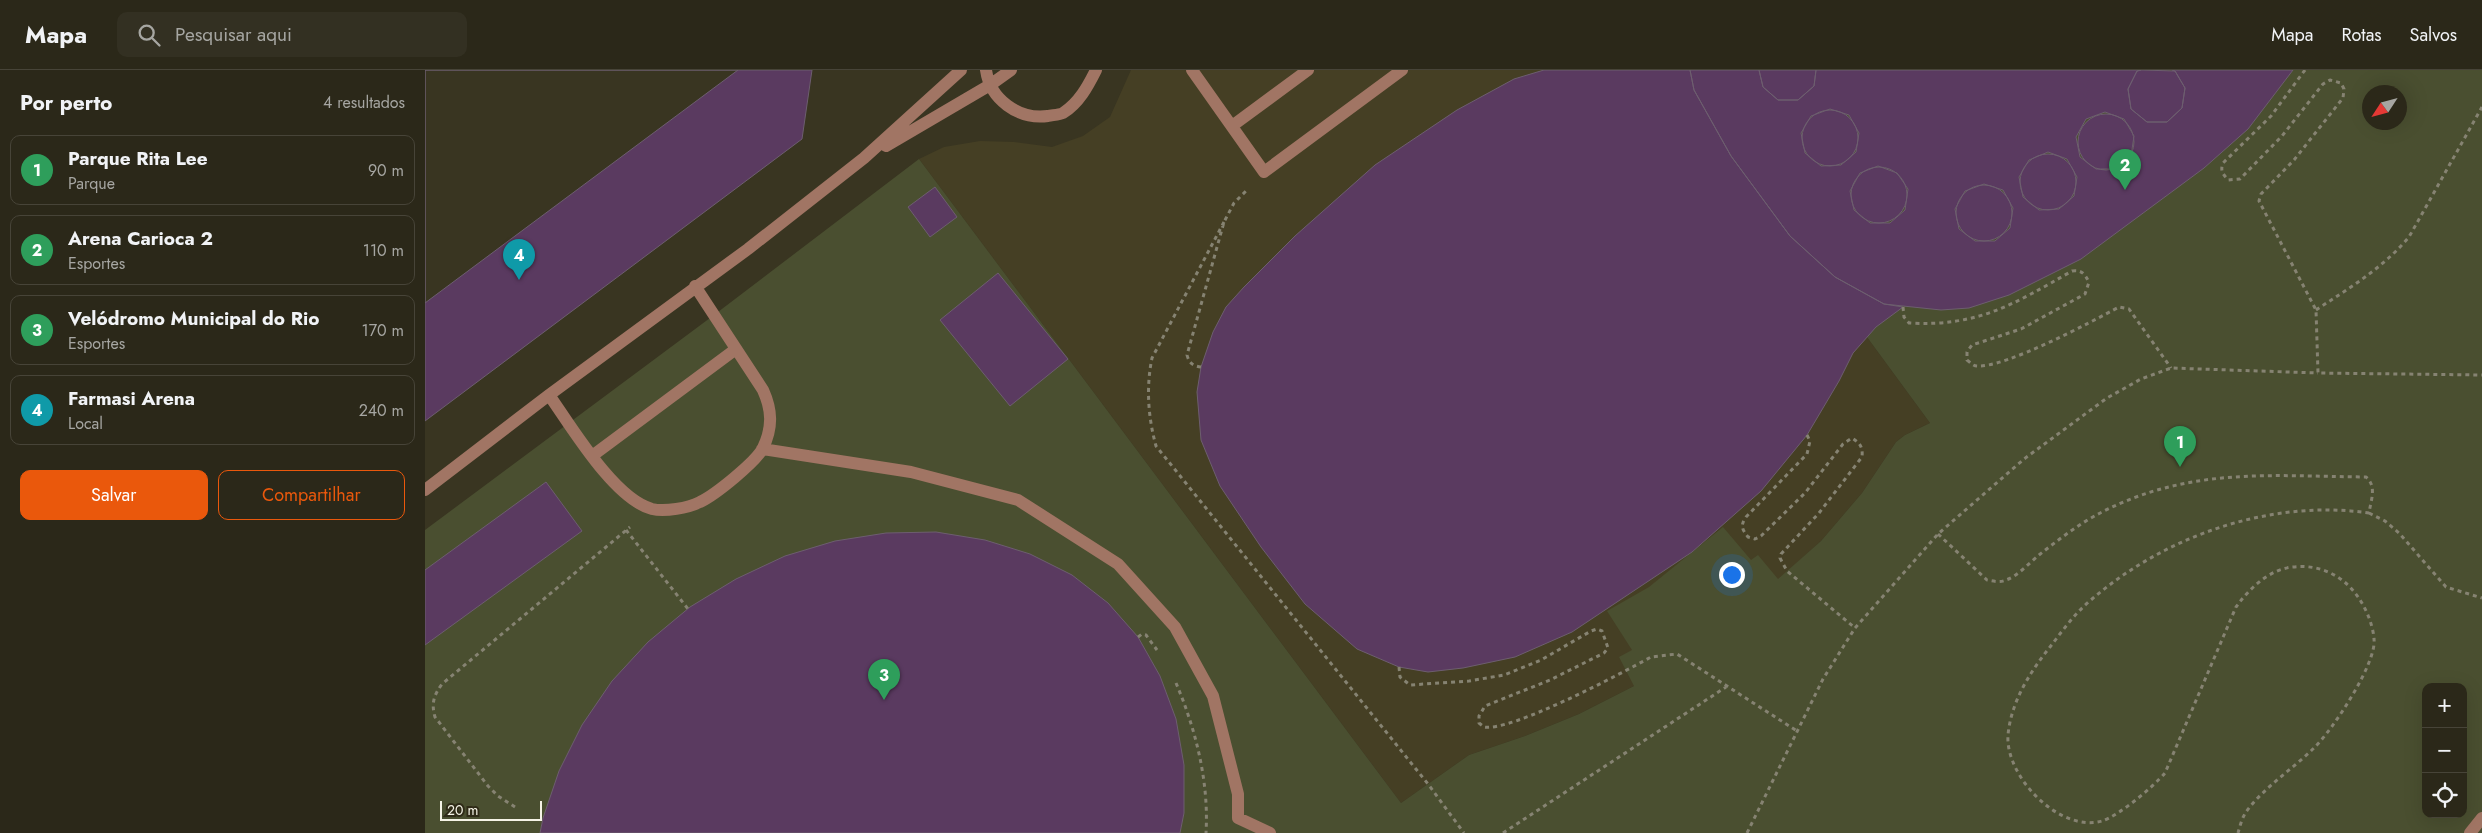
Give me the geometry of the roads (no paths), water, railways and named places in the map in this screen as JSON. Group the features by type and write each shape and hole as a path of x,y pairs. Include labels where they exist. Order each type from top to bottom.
{"street":[{"path":"425,490 695,286 748,249 864,158 961,70"},
{"path":"985,70 989,85 1008,107 1024,114 1042,116 1062,113 1080,98 1096,70"},
{"path":"864,158 989,85 1011,70"},
{"path":"1192,70 1263,172 1402,70"},
{"path":"1232,126 1308,70"},
{"path":"549,395 592,456 627,497 652,509 673,509 700,502 740,473 763,449 770,428 770,407 763,390 695,286"},
{"path":"592,456 736,348"},
{"path":"763,449 911,472 1018,500 1118,564 1175,627 1213,696 1238,794 1238,818 1270,833"},
{"path":"2470,833 2482,818"}],"place":[{"name":"Arena Carioca 2","path":"2125,190"},
{"name":"Farmasi Arena","path":"519,280"},
{"name":"Parque Rita Lee","path":"2180,467"},
{"name":"Velódromo Municipal do Rio","path":"884,700"}]}
